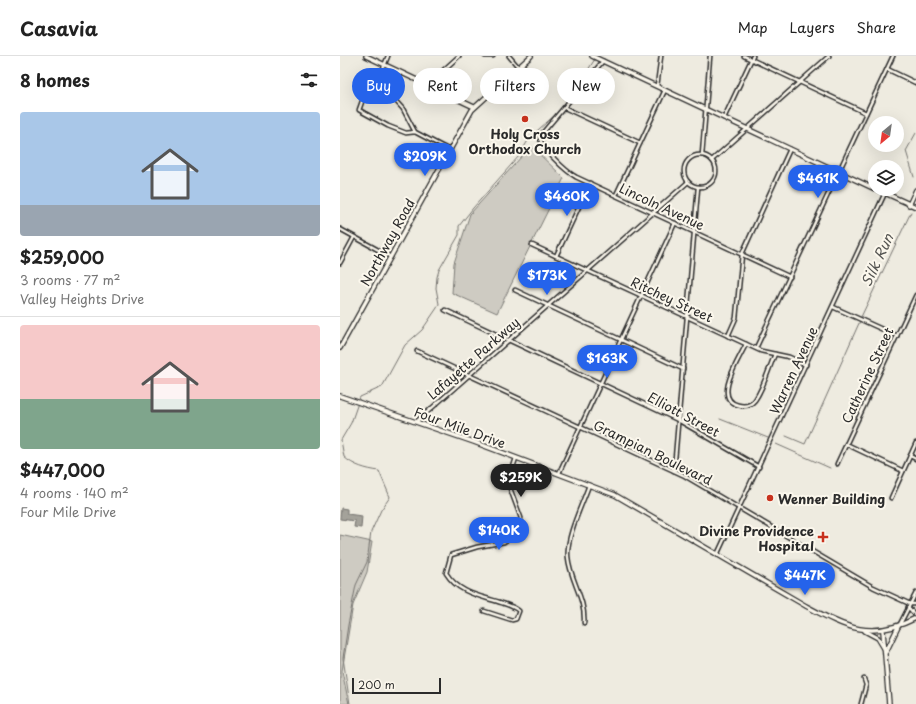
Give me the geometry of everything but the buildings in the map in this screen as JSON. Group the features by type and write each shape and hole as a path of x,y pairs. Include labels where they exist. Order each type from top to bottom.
{"street":[{"path":"366,56 413,78"},
{"path":"383,68 388,56"},
{"path":"446,68 459,56"},
{"path":"485,56 493,56"},
{"path":"508,56 518,68"},
{"name":"Northway Road","path":"518,68 531,56"},
{"path":"593,56 868,186"},
{"path":"658,86 661,56"},
{"path":"702,155 704,108 710,56"},
{"path":"744,56 866,113"},
{"path":"724,118 753,56"},
{"path":"712,160 829,56"},
{"path":"756,348 893,56"},
{"path":"601,60 566,108 640,143"},
{"path":"887,69 916,83"},
{"path":"616,195 665,90"},
{"name":"Northway Road","path":"340,348 449,150 474,107 480,102"},
{"path":"362,104 359,110 364,115 408,134 415,132"},
{"path":"398,104 403,109 415,132 449,150"},
{"path":"468,104 474,107"},
{"name":"Lincoln Avenue","path":"566,108 540,138 541,144 569,173 790,277"},
{"path":"728,336 736,318 742,254 790,149"},
{"path":"702,155 712,160 716,169 713,179 708,185 698,187 688,182 684,173 686,163 692,157 702,155"},
{"name":"Lafayette Parkway","path":"416,422 652,212 688,182"},
{"path":"556,256 590,183"},
{"path":"674,471 698,187"},
{"path":"909,205 916,190"},
{"name":"Warren Avenue","path":"717,555 884,196"},
{"path":"891,196 916,207"},
{"path":"558,473 675,223"},
{"path":"340,229 391,257"},
{"path":"340,263 354,237"},
{"name":"Ritchey Street","path":"532,245 746,344 789,357 806,365"},
{"path":"514,290 683,368"},
{"name":"Catherine Street","path":"837,464 916,294"},
{"path":"833,307 897,336"},
{"name":"Elliott Street","path":"445,310 678,420 759,467"},
{"path":"746,344 726,388 729,399 737,405 747,405 755,400 776,354"},
{"name":"Grampian Boulevard","path":"417,351 674,471 740,508 873,587 909,606 916,604"},
{"name":"Four Mile Drive","path":"340,396 558,473 624,500 821,614 863,630 883,631 899,626 916,617"},
{"path":"891,498 916,443"},
{"path":"846,444 903,471"},
{"path":"910,456 916,459"},
{"path":"484,611 512,620 516,619 519,613 518,610 459,588 452,582 446,573 451,555 477,547 504,542 516,533 521,518 508,483 516,458"},
{"path":"584,623 583,606 570,565 568,549 589,485"},
{"path":"886,655 916,592"},
{"path":"909,606 916,617"},
{"path":"863,630 880,641 886,655"},
{"path":"883,631 889,704"},
{"path":"861,704 866,685 864,679"}],"shaded area":[{"path":"531,146 564,178 497,313 452,293 454,263 470,214"},
{"path":"341,508 347,509 347,514 362,516 361,528 354,527 355,521 340,519"},
{"path":"340,535 372,542 367,572 353,605 342,671 349,704 340,704"}],"waterway":[{"path":"350,704 343,658 348,625 356,585 367,562 371,532 381,510 390,497 379,471 360,467 344,457 341,440 351,423 360,397 382,387 405,345 422,330 437,308 439,304 436,288 437,277 439,270 459,235 459,226 519,156 530,137 555,115 570,98 595,59"},
{"name":"Silk Run","path":"914,177 906,151 916,133"},
{"name":"Silk Run","path":"861,317 911,212"},
{"path":"786,436 805,444 860,321"},
{"path":"720,419 768,438"},
{"path":"776,444 830,468"}],"place":[{"name":"Holy Cross Orthodox Church","path":"525,119"},
{"name":"Wenner Building","path":"770,498"},
{"name":"Divine Providence Hospital","path":"823,537"}]}
